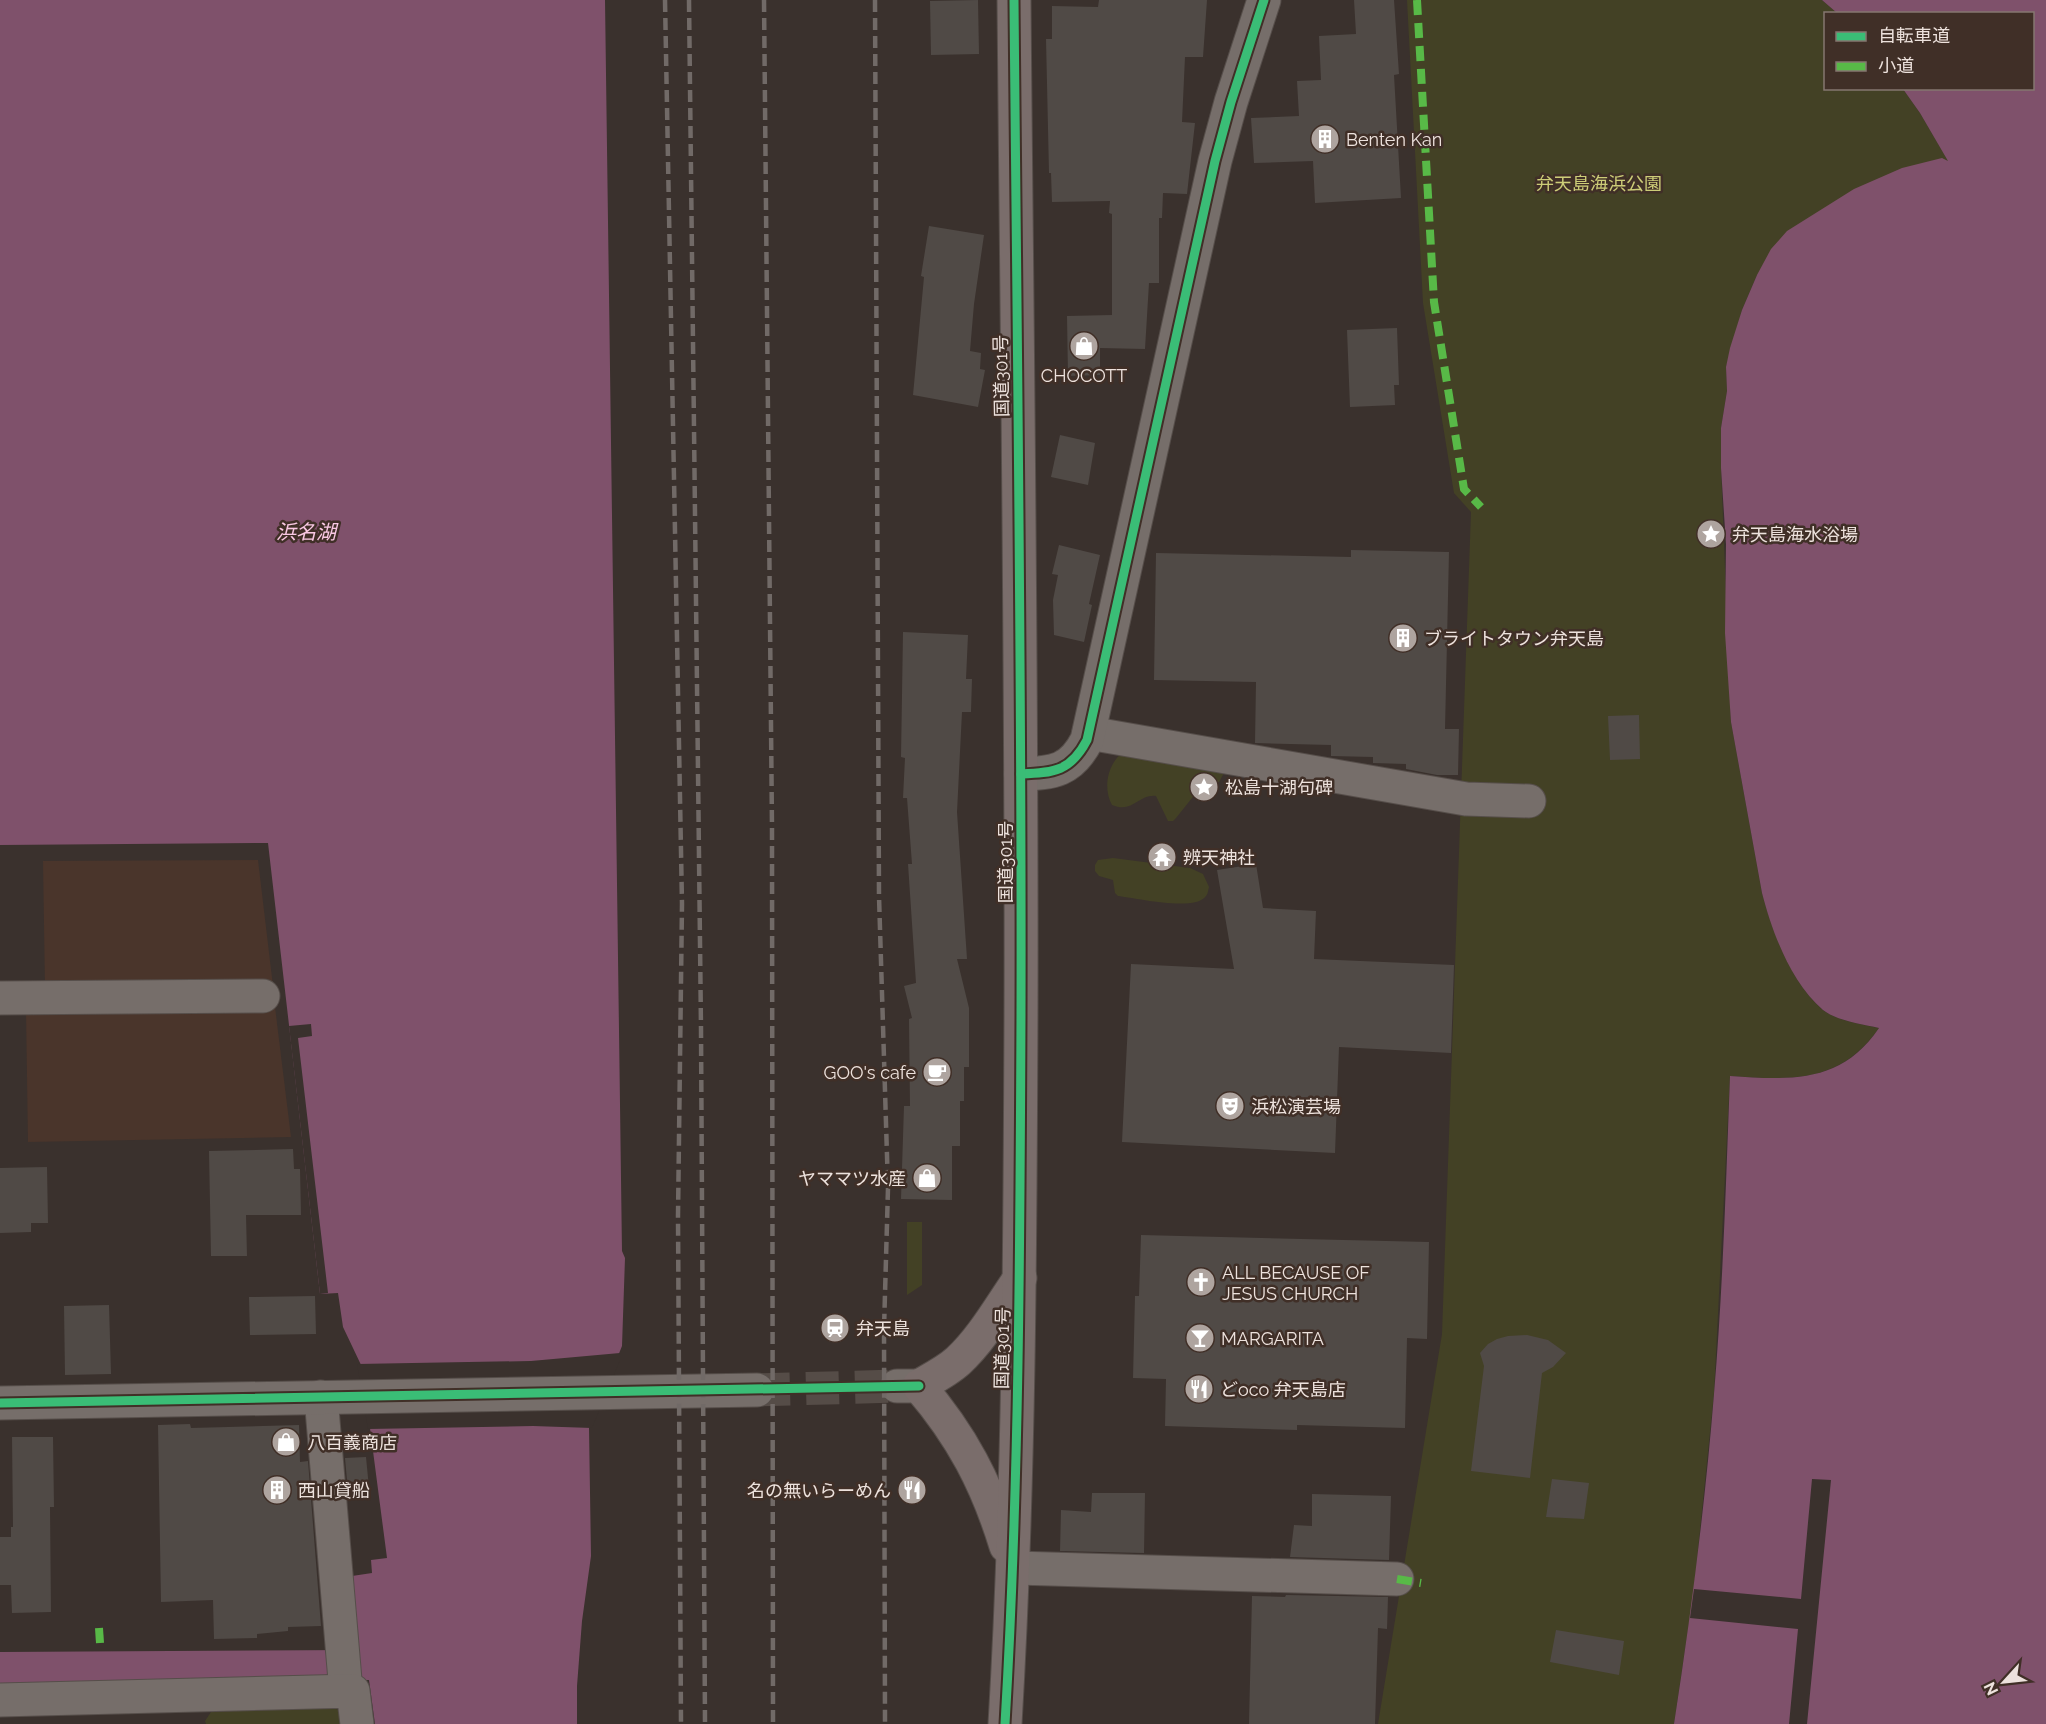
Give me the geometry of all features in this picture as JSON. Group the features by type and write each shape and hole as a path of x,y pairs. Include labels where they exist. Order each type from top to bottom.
{"highway":[{"name":"国道301号","path":"1005,1724 1013,1568 1020,1278 1022,774 1014,0"},
{"path":"1013,1568 997,1516 957,1434 908,1386 940,1375 958,1361 974,1344 1020,1278"}],"street":[{"path":"1022,774 1060,770 1081,753 1089,733 1215,161 1231,102 1264,0"},
{"path":"1089,733 1466,799 1529,801"},
{"path":"0,998 263,996"},
{"path":"0,1403 757,1390"},
{"path":"335,1397 345,1688"},
{"path":"1013,1568 1397,1579"},
{"path":"0,1700 100,1711 345,1688 353,1691 357,1724"}],"shaded area":[{"path":"258,860 273,986 45,987 43,861"},
{"path":"275,1007 291,1137 28,1142 26,1009"}],"green space":[{"name":"弁天島海浜公園","path":"1407,0 1822,0 1836,12 1824,12 1824,90 1904,90 1949,162 1757,275 1742,310 1726,367 1727,391 1721,428 1721,468 1731,722 1762,893 1771,924 1785,956 1812,999 1828,1014 1850,1022 1879,1028 1848,1060 1831,1069 1794,1077 1730,1076 1714,1393 1694,1589 1674,1724 1378,1724 1442,1334 1471,512 1454,493 1423,303"},
{"path":"1122,753 1224,773 1219,782 1196,793 1173,821 1168,821 1156,796 1144,798 1130,806 1112,805 1107,785 1108,777 1113,764"},
{"path":"1113,858 1190,868 1203,874 1209,887 1207,894 1200,901 1178,904 1118,896 1115,893 1113,880 1099,876 1095,871 1098,860"},
{"path":"907,1222 922,1222 922,1285 907,1295"},
{"path":"222,1707 335,1707 343,1716 346,1724 206,1724 205,1721 211,1712"}],"water":[{"name":"浜名湖","path":"0,0 605,0 622,1251 625,1258 622,1346 589,1428 591,1556 582,1621 577,1686 577,1724 375,1724 369,1680 0,1689 0,1652 358,1650 352,1576 372,1573 371,1560 387,1558 362,1367 343,1327 338,1293 320,1294 268,843 0,845"},
{"path":"1822,0 2046,0 2046,1724 1674,1724 1697,1559 1714,1394 1722,1275 1730,1076 1793,1077 1831,1069 1848,1060 1879,1028 1835,1017 1823,1010 1812,999 1801,986 1784,956 1762,893 1731,722 1725,633 1726,544 1721,428 1727,391 1726,367 1730,348 1742,310 1757,275 1771,249 1787,231 1854,189 1902,168 1942,158 1948,161 1904,90 2034,90 2034,12 1836,12"}],"pier":[{"path":"311,1024 312,1036 298,1038 328,1293 320,1294 289,1026"},
{"path":"620,1353 620,1360 592,1428 533,1426 368,1429 357,1364 531,1361"},
{"path":"1812,1479 1831,1480 1807,1724 1789,1724 1798,1629 1690,1618 1694,1589 1801,1599"}],"building":[{"path":"978,0 979,54 931,55 930,1"},
{"path":"1099,0 1207,0 1203,57 1185,57 1182,122 1195,123 1187,194 1163,193 1162,218 1159,218 1159,283 1149,283 1145,349 1100,348 1100,375 1068,376 1067,316 1112,315 1112,214 1109,213 1110,201 1052,202 1051,173 1049,173 1046,39 1052,39 1052,6 1098,7"},
{"name":"Benten Kan","path":"1354,0 1394,0 1399,74 1394,75 1401,198 1315,203 1313,161 1254,163 1251,118 1299,116 1297,81 1321,80 1319,36 1356,34"},
{"path":"929,226 984,235 970,351 981,353 980,369 985,370 978,407 913,395 924,277 921,276"},
{"path":"1397,328 1399,385 1394,385 1395,405 1350,407 1347,330"},
{"path":"1060,435 1095,443 1088,485 1051,477"},
{"path":"1059,545 1100,555 1089,604 1092,605 1084,642 1054,635 1053,600 1058,575 1052,574"},
{"path":"1351,550 1449,552 1445,729 1459,729 1458,775 1437,775 1406,769 1406,764 1373,763 1373,757 1331,756 1331,745 1255,743 1256,682 1154,680 1156,553 1351,557"},
{"path":"903,632 968,635 966,679 972,679 971,712 962,712 957,812 967,959 957,959 969,1008 969,1067 964,1067 964,1101 960,1101 960,1146 952,1146 952,1200 901,1199 904,1106 910,1106 909,1019 912,1018 904,986 916,983 908,864 912,864 907,798 903,798 905,758 901,757"},
{"path":"1639,715 1640,759 1610,760 1608,716"},
{"path":"1256,864 1263,908 1316,911 1314,959 1454,965 1451,1053 1339,1047 1335,1153 1122,1142 1131,964 1234,969 1217,870"},
{"path":"293,1149 294,1169 300,1169 301,1215 246,1215 247,1256 211,1256 209,1151"},
{"path":"47,1167 48,1223 31,1223 31,1232 0,1233 0,1168"},
{"path":"1141,1235 1429,1242 1427,1339 1407,1338 1405,1428 1297,1425 1297,1430 1165,1426 1166,1379 1133,1378 1135,1296 1139,1296"},
{"path":"315,1296 316,1334 250,1335 249,1297"},
{"path":"109,1305 111,1374 65,1375 64,1306"},
{"path":"1527,1335 1548,1340 1566,1353 1553,1367 1542,1373 1530,1478 1471,1471 1484,1366 1480,1353 1488,1344 1497,1339"},
{"path":"190,1424 191,1428 299,1425 300,1462 308,1461 321,1626 288,1627 288,1631 257,1634 257,1638 214,1639 213,1600 161,1602 158,1425"},
{"path":"12,1437 53,1437 54,1507 50,1507 51,1612 12,1613 11,1585 0,1585 0,1537 11,1537 11,1527 13,1527"},
{"path":"366,1457 369,1488 348,1491 345,1458"},
{"path":"1552,1479 1589,1483 1584,1519 1546,1517"},
{"path":"1092,1493 1145,1493 1144,1553 1060,1551 1061,1510 1091,1512"},
{"path":"1312,1494 1391,1496 1389,1560 1290,1557 1294,1525 1312,1526"},
{"path":"1286,1595 1388,1597 1387,1629 1378,1628 1375,1724 1249,1724 1252,1596 1285,1597"},
{"path":"1556,1630 1624,1641 1619,1675 1550,1662"}],"tunnel":[{"path":"757,1390 897,1386"}],"railway":[{"path":"665,0 682,904 678,1216 681,1724"},
{"path":"689,0 701,1028 705,1724"},
{"path":"764,0 772,828 773,1724"},
{"path":"875,0 879,896 888,1188 884,1329 885,1724"}],"marked path":[{"path":"1417,0 1434,302 1464,489 1481,507"},
{"path":"1397,1579 1421,1583"},
{"path":"99,1628 100,1643"}],"cycle path":[{"path":"1005,1724 1016,1458 1021,1103 1020,634 1014,0"},
{"path":"1021,774 1043,773 1068,764 1087,740 1215,161 1231,102 1264,0"},
{"path":"0,1403 919,1386"}],"place":[{"name":"Benten Kan","path":"1325,139"},
{"name":"CHOCOTT","path":"1084,346"},
{"name":"弁天島海水浴場","path":"1711,534"},
{"name":"ブライトタウン弁天島","path":"1403,638"},
{"name":"松島十湖句碑","path":"1204,787"},
{"name":"辨天神社","path":"1162,857"},
{"name":"GOO's cafe","path":"937,1072"},
{"name":"浜松演芸場","path":"1230,1106"},
{"name":"ヤママツ水産","path":"927,1178"},
{"name":"ALL BECAUSE OF JESUS CHURCH","path":"1201,1282"},
{"name":"弁天島","path":"835,1328"},
{"name":"MARGARITA","path":"1200,1338"},
{"name":"どoco 弁天島店","path":"1199,1389"},
{"name":"八百義商店","path":"286,1442"},
{"name":"西山貸船","path":"277,1490"},
{"name":"名の無いらーめん","path":"912,1490"}]}
